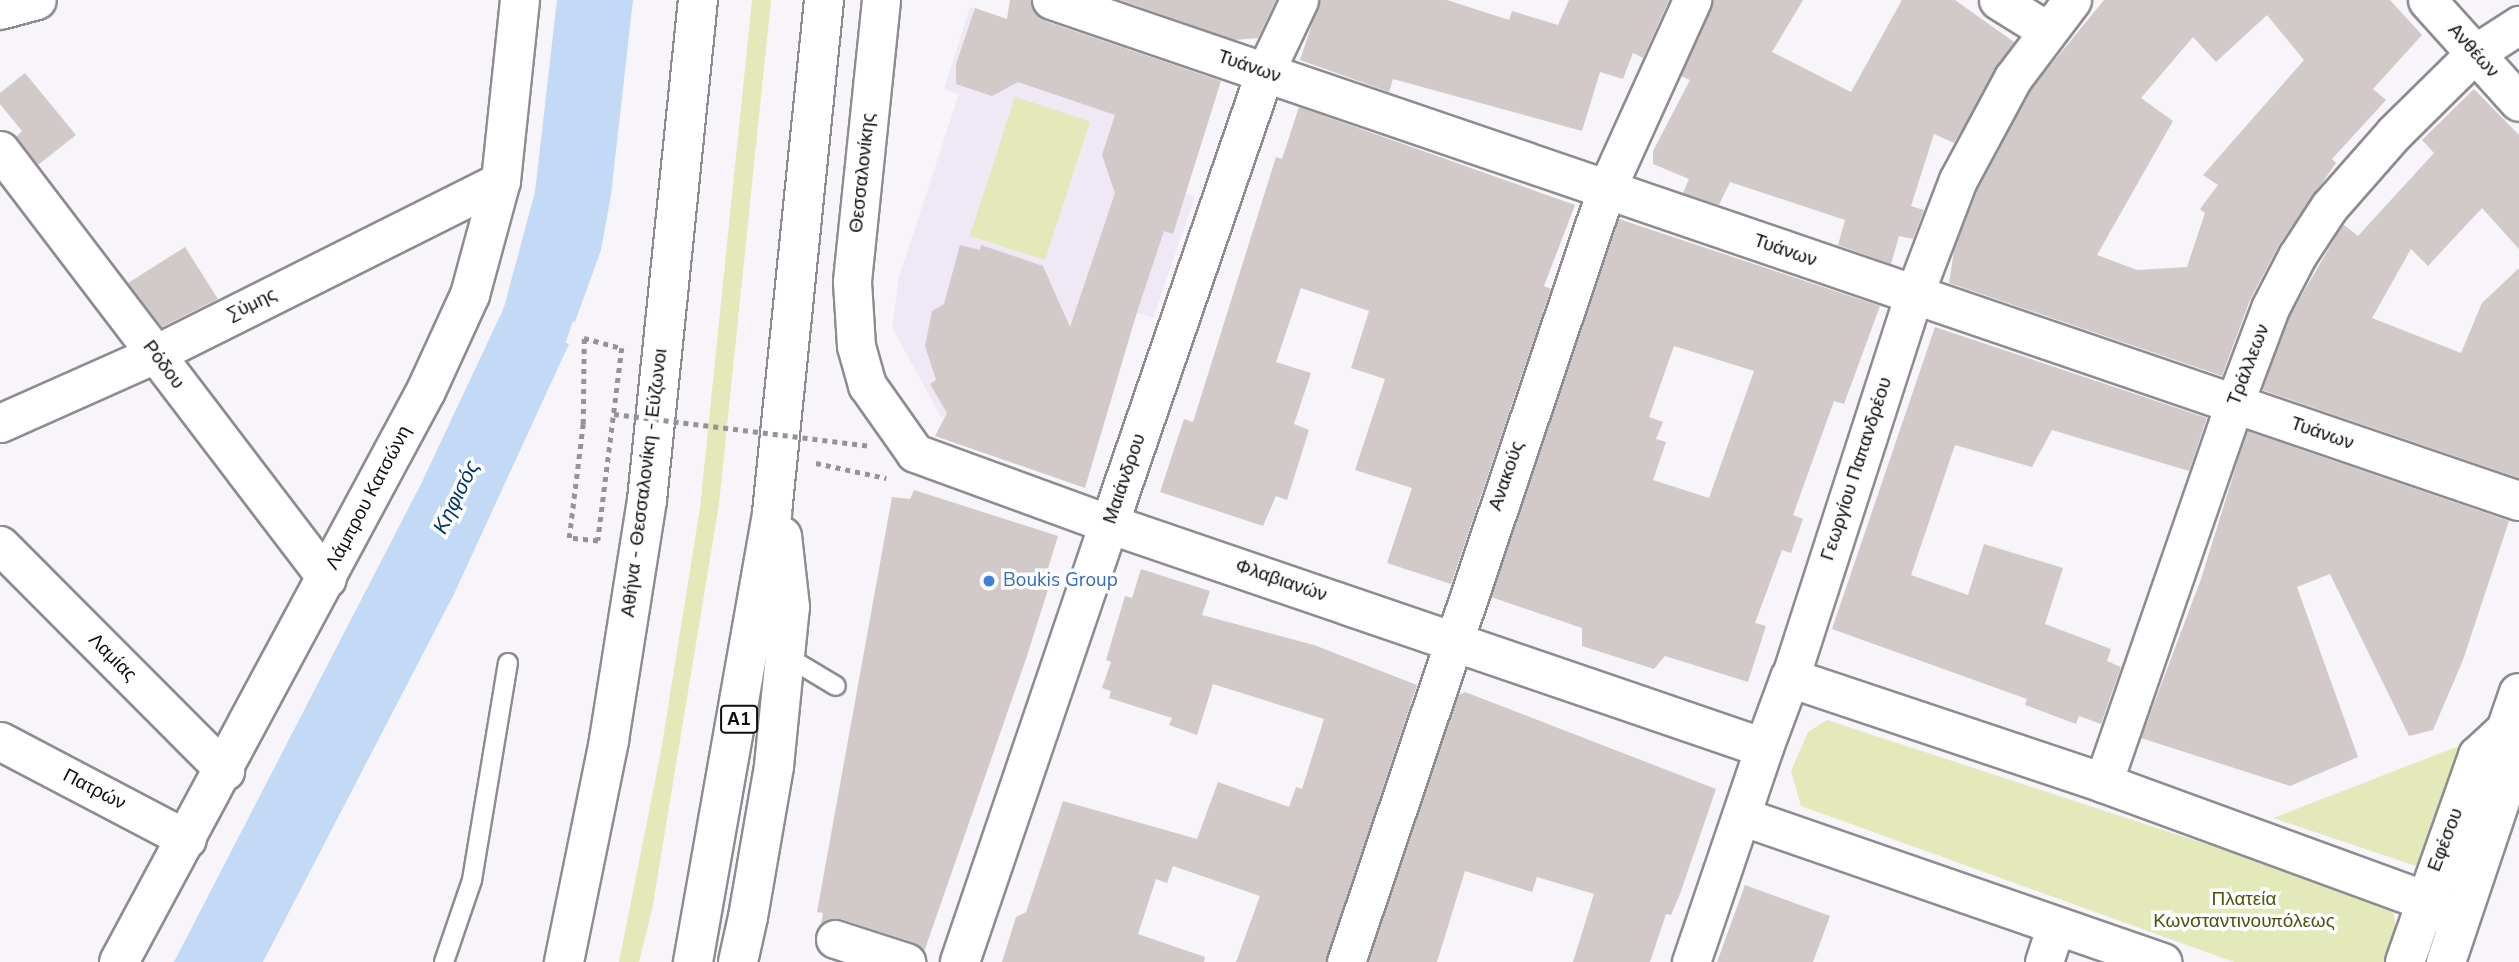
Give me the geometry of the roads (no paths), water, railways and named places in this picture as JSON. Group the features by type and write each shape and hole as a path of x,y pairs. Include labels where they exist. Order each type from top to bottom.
{"main road":[{"path":"0,10 37,0"},
{"name":"Λάμπρου Κατσώνη","path":"119,962 225,771 426,391 470,295 501,181 520,0"},
{"name":"Αθήνα - Θεσσαλονίκη - Εύζωνοι","path":"564,962 580,897 647,500 698,0"},
{"name":"Α1","path":"693,962 732,763 777,465 824,0"},
{"name":"Τυάνων","path":"1052,0 2519,501"},
{"path":"738,962 748,917 786,656 790,607 777,465"},
{"name":"Φλαβιανών","path":"1109,524 1451,638 1764,748"},
{"name":"Μαιάνδρου","path":"960,962 1109,524"},
{"path":"1790,678 2103,783 2423,900 2456,922"},
{"name":"Γεωργίου Παπανδρέου","path":"1764,748 1790,678"},
{"name":"Εφέσου","path":"2446,962 2456,922 2511,769 2507,730 2519,693"},
{"name":"Εφέσου","path":"2405,962 2423,900 2478,756 2507,730"},
{"path":"547,962 580,897"}],"street":[{"name":"Θεσσαλονίκης","path":"856,346 852,282 881,0"},
{"name":"Μαιάνδρου","path":"1109,524 1265,72 1299,0"},
{"name":"Ανακούς","path":"1346,962 1451,638 1606,190 1692,0"},
{"path":"1998,0 2046,30"},
{"name":"Γεωργίου Παπανδρέου","path":"1790,678 1914,295 1958,180 2013,78 2046,30 2072,0"},
{"name":"Ανθέων","path":"2427,0 2519,102"},
{"name":"Τράλλεων","path":"2103,783 2234,404 2270,308 2329,207 2474,54 2519,25"},
{"name":"Ρόδου","path":"0,150 327,579"},
{"name":"Σύμης","path":"0,424 155,354 501,181"},
{"name":"Φλαβιανών","path":"856,346 867,385 915,453 1109,524"},
{"name":"Λαμίας","path":"0,545 225,771"},
{"name":"Πατρών","path":"0,741 187,839"},
{"name":"Γεωργίου Παπανδρέου","path":"1691,962 1764,748"},
{"path":"1741,816 2162,962"},
{"path":"2045,962 2056,926"},
{"path":"835,939 906,962"}],"lane":[{"path":"786,656 836,686"},
{"path":"444,962 472,880 508,663"}],"water":[{"path":"557,0 633,0 611,195 601,250 575,322 507,296 535,192"},
{"path":"500,316 569,344 454,594 263,962 174,962 422,482"}],"waterway":[{"name":"Κηφισός","path":"494,419 522,362 558,257 565,215"}],"place":[{"name":"Boukis Group","path":"989,581"}],"park label":[{"name":"Πλατεία Κωνσταντινουπόλεως","path":"2244,911"}]}
